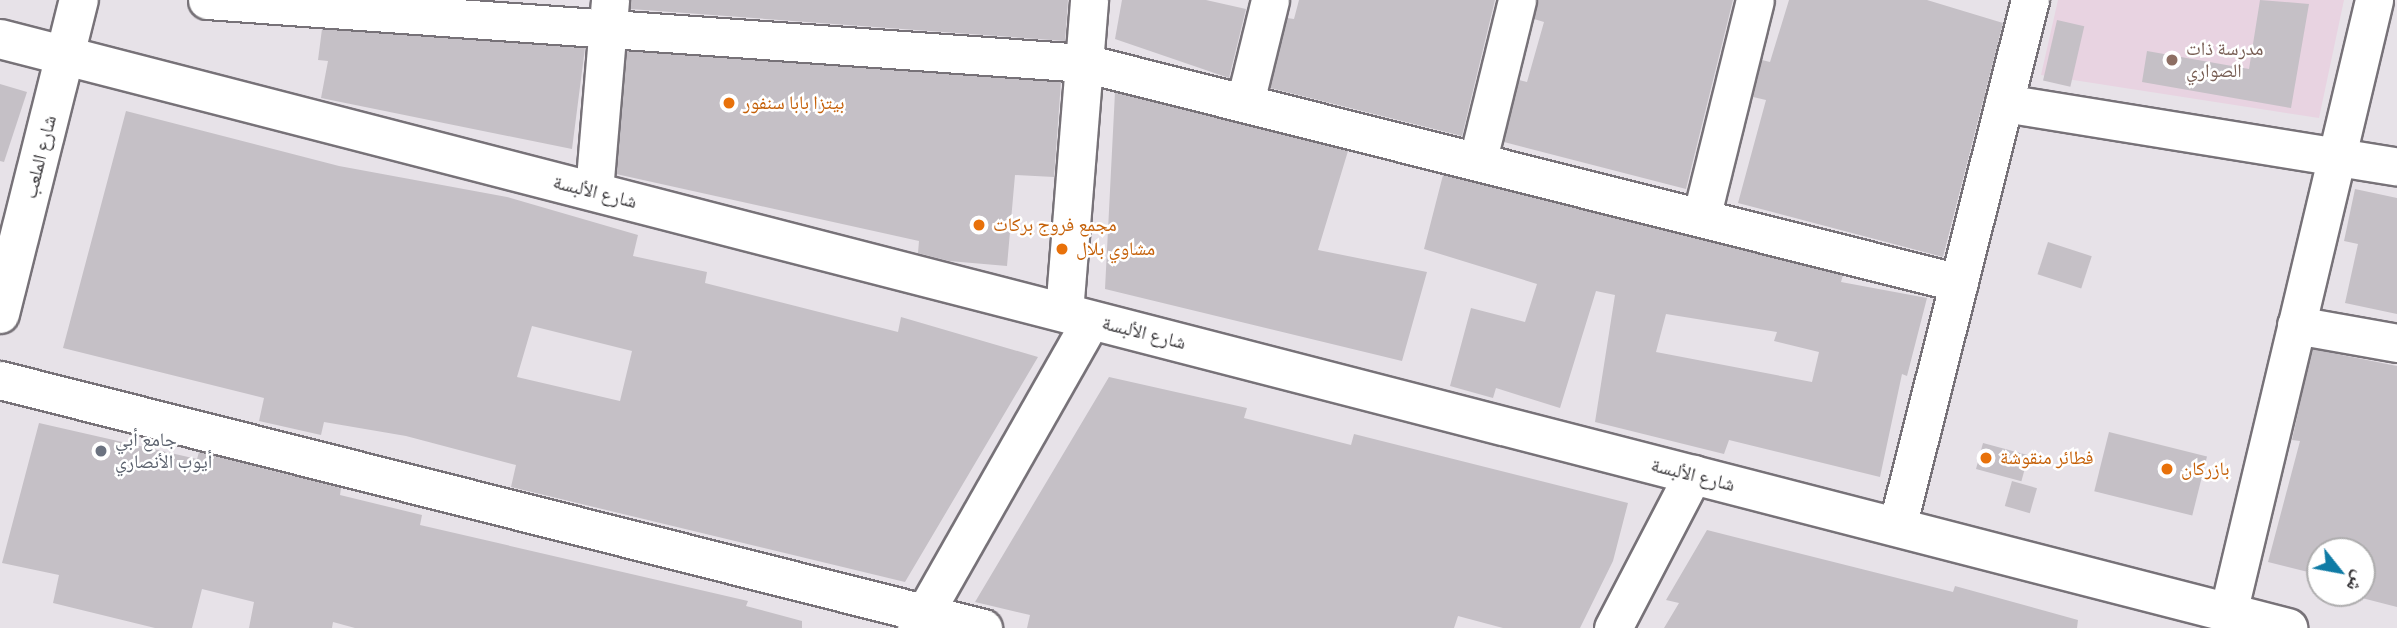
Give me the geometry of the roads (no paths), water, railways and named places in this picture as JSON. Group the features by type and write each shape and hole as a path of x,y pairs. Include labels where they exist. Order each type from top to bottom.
{"main road":[{"name":"شارع الملعب","path":"0,314 79,0"},
{"name":"شارع الألبسة","path":"0,39 2288,628"}],"street":[{"path":"207,0 609,17 1084,63 1702,214 1959,283"},
{"path":"920,620 1078,316 1084,63 1089,0"},
{"path":"1245,102 1270,0"},
{"path":"1478,159 1517,0"},
{"path":"1702,214 1755,0"},
{"path":"1897,527 2030,0"},
{"path":"2228,612 2374,0"},
{"path":"594,191 609,17"},
{"path":"2004,103 2397,167"},
{"path":"2296,325 2397,343"},
{"path":"0,380 920,620 983,628"},
{"path":"1613,628 1693,474"}],"place":[{"name":"مدرسة ذات الصواري","path":"2172,60"},
{"name":"بيتزا بابا سنفور","path":"729,103"},
{"name":"مجمع فروج بركات","path":"979,225"},
{"name":"مشاوي بلال","path":"1062,249"},
{"name":"جامع أبي أيوب الأنصاري","path":"101,451"},
{"name":"فطائر منقوشة","path":"1986,458"},
{"name":"بازركان","path":"2167,469"}]}
